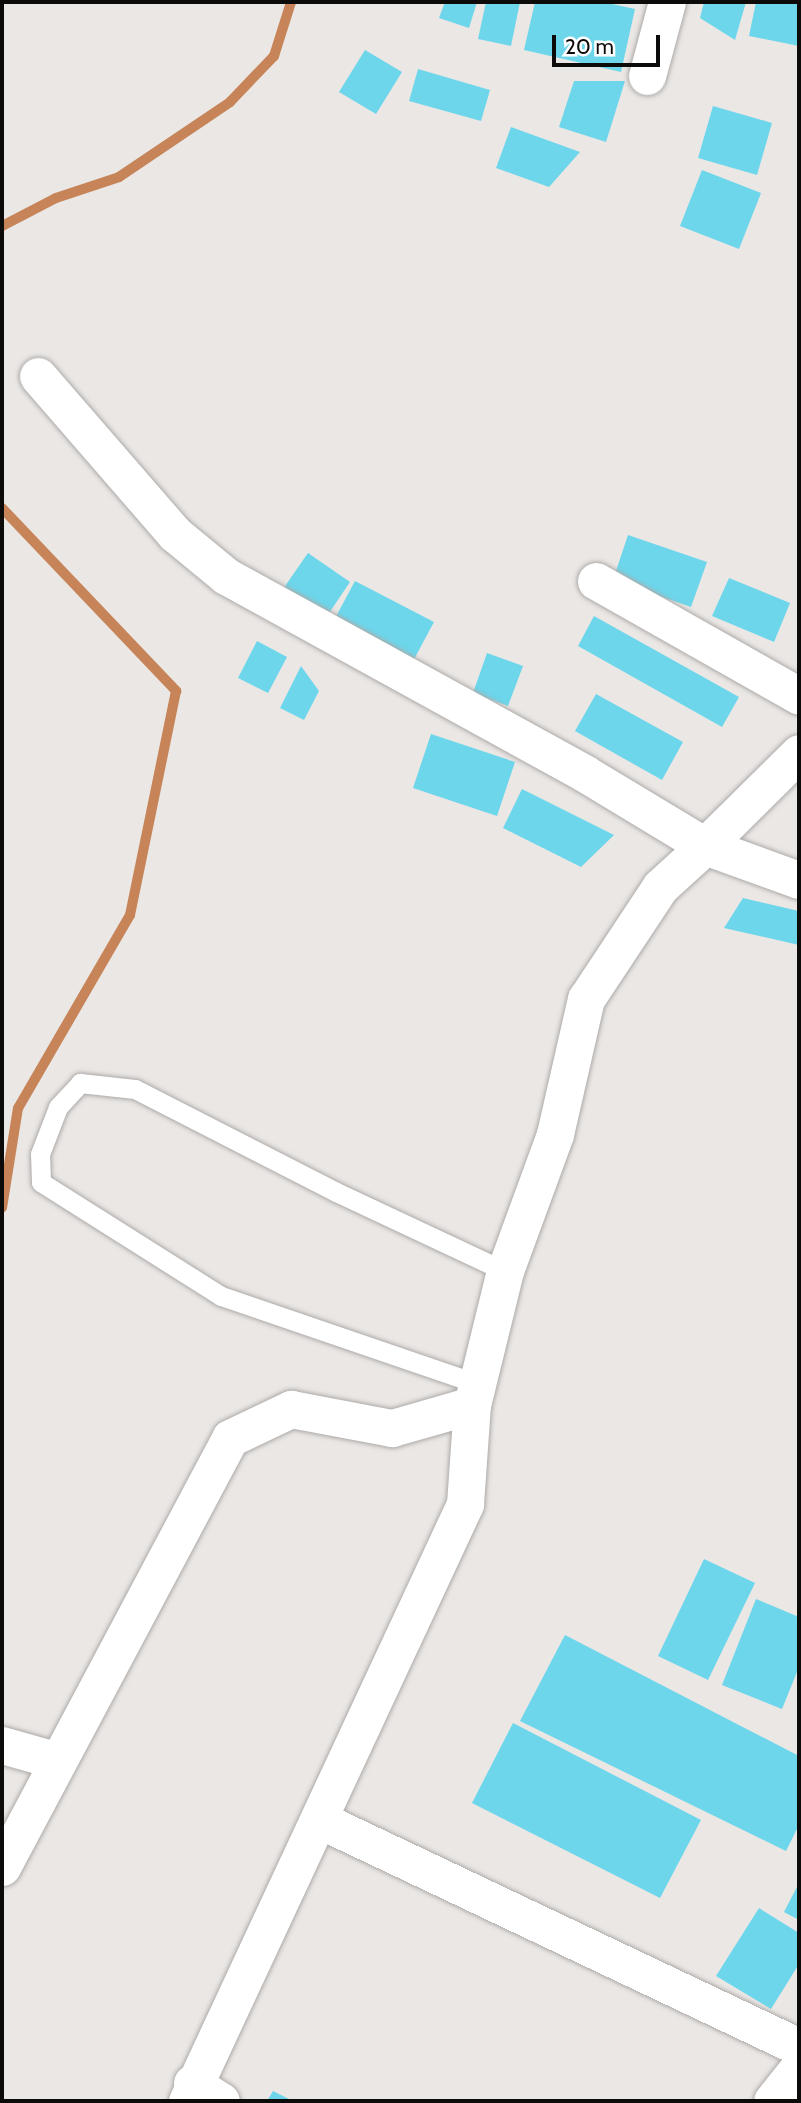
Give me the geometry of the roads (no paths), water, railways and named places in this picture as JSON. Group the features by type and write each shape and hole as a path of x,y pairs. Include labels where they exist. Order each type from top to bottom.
{"street":[{"path":"647,76 667,2"},
{"path":"38,376 175,534 226,576 584,773 705,846 799,880"},
{"path":"596,581 799,696"},
{"path":"200,2095 320,1821 465,1504 475,1395 505,1271 555,1134 586,999 660,887 799,753"},
{"path":"2,1867 55,1760 230,1438 291,1409 392,1428 475,1395"},
{"path":"2,1745 55,1760"},
{"path":"320,1821 799,2047"},
{"path":"772,2101 799,2067"}],"lane":[{"path":"475,1395 221,1296 41,1182 40,1154 58,1107 79,1083 135,1089 336,1192 505,1271"}],"waterway":[{"path":"2,226 56,198 119,177 230,102 274,56 291,2"},
{"path":"2,508 176,691 130,915 18,1108 2,1208"}]}
